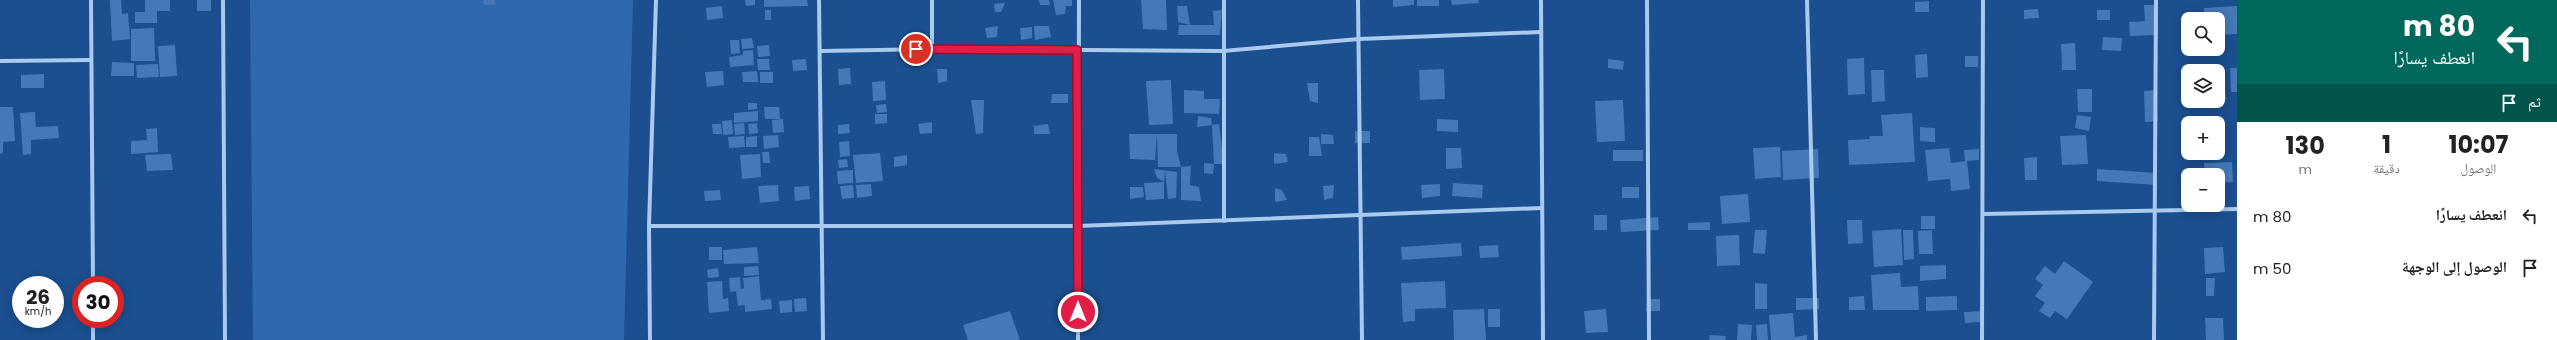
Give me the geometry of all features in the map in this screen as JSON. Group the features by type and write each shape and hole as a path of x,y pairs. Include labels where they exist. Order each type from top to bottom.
{"street":[{"path":"91,0 93,276"},
{"path":"223,0 225,340"},
{"path":"650,340 649,226 656,0"},
{"path":"819,0 821,51 823,340"},
{"path":"932,0 932,49"},
{"path":"1078,340 1077,50 1079,0"},
{"path":"1224,0 1224,221"},
{"path":"1358,0 1362,215 1362,340"},
{"path":"1541,0 1543,340"},
{"path":"1647,0 1649,340"},
{"path":"1807,0 1816,340"},
{"path":"1982,340 1984,214 1983,0"},
{"path":"2154,340 2156,0"},
{"path":"821,51 932,49 1223,50 1359,39 1541,32"},
{"path":"0,61 91,60"},
{"path":"649,226 1078,226 1542,208"},
{"path":"1984,214 2237,209"},
{"path":"93,328 93,340"}],"shaded area":[{"path":"250,0 633,0 624,340 253,340"}],"building":[{"path":"110,0 121,0 122,14 128,13 130,39 112,41"},
{"path":"145,0 170,0 170,11 157,11 157,23 135,23 135,12 145,12"},
{"path":"197,0 211,0 211,11 197,11"},
{"path":"483,0 495,0 496,5 484,5"},
{"path":"745,0 755,0 755,5 746,6"},
{"path":"764,0 807,0 808,6 764,7"},
{"path":"1039,0 1049,0 1050,5 1040,5"},
{"path":"1053,0 1072,0 1072,6 1066,6 1065,14 1056,15"},
{"path":"1141,0 1166,0 1167,30 1143,29"},
{"path":"1393,0 1414,0 1414,5 1393,7"},
{"path":"1417,0 1439,0 1439,6 1417,6"},
{"path":"1451,0 1478,0 1479,3 1452,5"},
{"path":"1929,1 1929,12 1915,12 1915,2"},
{"path":"1005,3 1001,12 995,12 994,4"},
{"path":"2144,5 2157,5 2158,35 2130,36 2129,22 2145,21"},
{"path":"722,6 723,18 707,20 706,8"},
{"path":"1177,6 1187,6 1190,25 1178,22"},
{"path":"2237,6 2237,34 2225,35 2225,12 2204,12 2204,8"},
{"path":"2038,9 2039,18 2024,19 2024,10"},
{"path":"765,10 771,10 771,20 765,20"},
{"path":"1222,10 1220,35 1178,35 1179,25 1214,25 1213,11"},
{"path":"2097,10 2110,10 2110,20 2097,20"},
{"path":"998,26 997,37 987,38 985,28"},
{"path":"1034,26 1049,26 1051,37 1035,40"},
{"path":"1032,27 1032,38 1021,40 1020,28"},
{"path":"154,28 155,61 131,61 131,29"},
{"path":"2103,37 2122,38 2121,51 2102,50"},
{"path":"752,38 754,48 742,49 741,39"},
{"path":"730,40 739,40 740,53 731,54"},
{"path":"2075,43 2076,70 2062,70 2061,44"},
{"path":"175,45 177,76 160,77 158,46"},
{"path":"769,45 770,56 758,57 757,46"},
{"path":"753,50 754,65 730,67 729,57 743,55 743,51"},
{"path":"1927,54 1928,77 1916,78 1915,55"},
{"path":"1965,56 1978,56 1978,67 1965,67"},
{"path":"1864,58 1865,94 1848,95 1847,59"},
{"path":"757,59 769,59 770,70 758,70"},
{"path":"806,59 807,70 793,71 792,60"},
{"path":"1608,59 1624,61 1623,70 1608,68"},
{"path":"112,62 134,63 134,76 111,76"},
{"path":"158,64 159,77 137,78 136,65"},
{"path":"850,68 851,84 839,85 838,69"},
{"path":"2230,68 2237,68 2237,92 2231,92"},
{"path":"937,69 947,69 947,81 938,83"},
{"path":"1444,69 1445,99 1420,100 1419,70"},
{"path":"1871,70 1884,70 1885,101 1872,102"},
{"path":"723,71 724,85 707,87 705,72"},
{"path":"757,71 758,82 743,82 742,72"},
{"path":"760,72 773,72 773,83 760,83"},
{"path":"44,74 44,88 21,88 21,75"},
{"path":"1171,80 1173,124 1149,125 1146,81"},
{"path":"885,81 886,100 873,101 872,82"},
{"path":"1307,83 1318,83 1318,103 1310,101"},
{"path":"2077,89 2092,89 2092,112 2078,112"},
{"path":"1184,90 1204,91 1204,99 1220,99 1219,114 1184,113"},
{"path":"2156,90 2158,121 2145,122 2144,91"},
{"path":"1052,94 1068,94 1068,103 1051,103"},
{"path":"971,100 984,100 983,133 976,134"},
{"path":"1623,100 1625,141 1597,142 1595,101"},
{"path":"748,103 757,103 757,109 748,110"},
{"path":"886,104 887,112 877,113 876,105"},
{"path":"0,107 13,107 15,141 3,142 3,153 0,154"},
{"path":"764,107 779,107 780,119 765,119"},
{"path":"758,111 758,121 734,123 734,113"},
{"path":"35,112 36,127 58,126 59,138 31,140 31,154 23,155 20,113"},
{"path":"1912,113 1915,162 1849,165 1848,140 1870,139 1869,136 1883,136 1881,115"},
{"path":"875,114 887,114 887,123 875,124"},
{"path":"2077,115 2091,117 2089,131 2075,128"},
{"path":"1198,116 1211,118 1212,125 1197,127"},
{"path":"783,119 784,132 773,133 772,120"},
{"path":"1437,119 1458,120 1458,132 1437,131"},
{"path":"732,120 733,134 723,135 722,121"},
{"path":"932,122 932,133 920,134 918,124"},
{"path":"744,123 745,134 735,135 734,124"},
{"path":"757,123 758,133 749,134 748,124"},
{"path":"712,124 721,124 722,134 713,134"},
{"path":"849,124 850,133 838,134 838,125"},
{"path":"1048,124 1050,134 1034,134 1034,126"},
{"path":"1219,124 1224,164 1214,164 1212,125"},
{"path":"1920,127 1935,128 1935,142 1920,141"},
{"path":"157,128 158,152 131,154 131,141 147,140 146,129"},
{"path":"1355,131 1370,131 1370,143 1355,143"},
{"path":"1129,134 1157,134 1155,160 1130,159"},
{"path":"1157,134 1177,134 1177,151 1181,167 1158,167"},
{"path":"1321,134 1333,135 1334,144 1321,144"},
{"path":"778,135 779,147 764,149 763,136"},
{"path":"2086,135 2088,164 2062,165 2060,136"},
{"path":"744,136 745,147 729,148 728,137"},
{"path":"757,136 757,147 746,147 746,137"},
{"path":"1309,137 1319,137 1322,156 1309,156"},
{"path":"849,141 850,156 840,157 839,142"},
{"path":"1780,147 1781,177 1755,179 1753,148"},
{"path":"1446,148 1461,148 1462,168 1446,169"},
{"path":"1949,148 1951,163 1967,161 1970,189 1951,191 1950,179 1928,181 1925,150"},
{"path":"1818,149 1819,178 1783,180 1782,151"},
{"path":"1979,149 1979,160 1965,161 1964,150"},
{"path":"1613,150 1643,150 1643,161 1613,161"},
{"path":"762,152 769,152 770,163 763,163"},
{"path":"880,153 883,181 856,183 853,155"},
{"path":"1274,153 1286,154 1288,162 1274,164"},
{"path":"171,154 173,170 147,171 145,155"},
{"path":"760,154 761,177 742,179 740,155"},
{"path":"907,155 907,165 894,167 894,157"},
{"path":"2037,157 2037,180 2025,180 2024,158"},
{"path":"847,159 848,167 839,168 838,160"},
{"path":"2232,162 2233,182 2225,183 2225,168 2204,168 2204,163"},
{"path":"1204,163 1214,164 1213,174 1204,173"},
{"path":"1191,166 1190,185 1199,187 1201,201 1181,200 1181,167"},
{"path":"1154,169 1177,172 1176,198 1168,199 1165,171 1164,182 1157,178"},
{"path":"2097,169 2157,173 2156,185 2097,181"},
{"path":"853,170 853,183 838,184 837,171"},
{"path":"1164,182 1164,199 1146,200 1144,183"},
{"path":"1453,183 1483,185 1482,198 1452,196"},
{"path":"871,184 872,196 857,198 856,185"},
{"path":"1440,184 1440,196 1422,198 1421,185"},
{"path":"778,185 779,201 760,203 758,186"},
{"path":"853,185 854,198 842,199 840,186"},
{"path":"1334,185 1333,198 1324,200 1323,186"},
{"path":"809,186 810,199 795,201 794,187"},
{"path":"1130,187 1143,187 1144,197 1130,199"},
{"path":"1622,187 1639,187 1639,198 1622,198"},
{"path":"1275,188 1282,190 1287,200 1275,202"},
{"path":"720,190 721,200 705,201 704,191"},
{"path":"1748,194 1750,222 1722,224 1720,196"},
{"path":"1594,215 1607,215 1607,230 1594,230"},
{"path":"1921,216 1935,216 1935,229 1921,229"},
{"path":"1658,217 1659,230 1621,232 1620,220"},
{"path":"1847,220 1862,220 1863,243 1848,244"},
{"path":"1710,222 1710,230 1688,230 1688,223"},
{"path":"1901,229 1903,265 1874,267 1872,231"},
{"path":"1755,230 1767,230 1765,254 1753,253"},
{"path":"1903,230 1913,230 1914,259 1904,260"},
{"path":"1932,230 1933,254 1919,254 1918,231"},
{"path":"1739,235 1740,265 1717,266 1716,236"},
{"path":"1461,243 1462,256 1402,260 1401,247"},
{"path":"1498,245 1499,257 1480,258 1479,246"},
{"path":"709,247 722,247 722,260 709,260"},
{"path":"757,247 759,263 724,264 723,250"},
{"path":"2223,247 2225,272 2205,274 2204,248"},
{"path":"2064,261 2093,282 2067,319 2055,311 2050,318 2039,311 2045,303 2035,296 2043,285 2035,279 2045,266 2055,274"},
{"path":"1946,265 1946,279 1920,281 1920,266"},
{"path":"758,266 759,275 744,276 744,267"},
{"path":"718,268 719,277 708,278 707,270"},
{"path":"1900,273 1901,287 1918,286 1919,310 1873,310 1871,275"},
{"path":"759,276 761,300 771,299 772,309 745,312 745,305 738,306 736,291 730,292 729,278 740,277 741,289 744,288 743,278"},
{"path":"2206,278 2215,278 2214,296 2206,296"},
{"path":"722,281 723,299 728,298 729,311 709,313 707,282"},
{"path":"1445,281 1446,308 1415,309 1415,321 1403,322 1401,283"},
{"path":"1755,283 1767,284 1767,309 1755,309"},
{"path":"1864,296 1865,310 1849,310 1849,297"},
{"path":"1957,296 1957,310 1926,311 1926,297"},
{"path":"806,298 807,311 795,312 794,299"},
{"path":"1796,298 1819,298 1819,309 1796,310"},
{"path":"1647,299 1660,299 1660,311 1646,311"},
{"path":"792,300 792,312 780,313 779,301"},
{"path":"1484,309 1486,340 1454,340 1453,310"},
{"path":"1488,309 1500,309 1500,327 1488,327"},
{"path":"1606,309 1608,332 1586,333 1584,311"},
{"path":"1010,311 1020,340 968,340 963,325"},
{"path":"1981,311 1982,322 1965,323 1964,312"},
{"path":"1793,313 1795,337 1807,335 1807,340 1771,340 1769,315"},
{"path":"2205,318 2223,318 2224,340 2206,340"},
{"path":"1738,324 1752,325 1751,340 1737,340"},
{"path":"1767,324 1768,340 1757,340 1756,325"},
{"path":"1710,335 1726,336 1725,340 1709,340"}],"route":[{"path":"916,49 1077,50 1078,312"}]}
